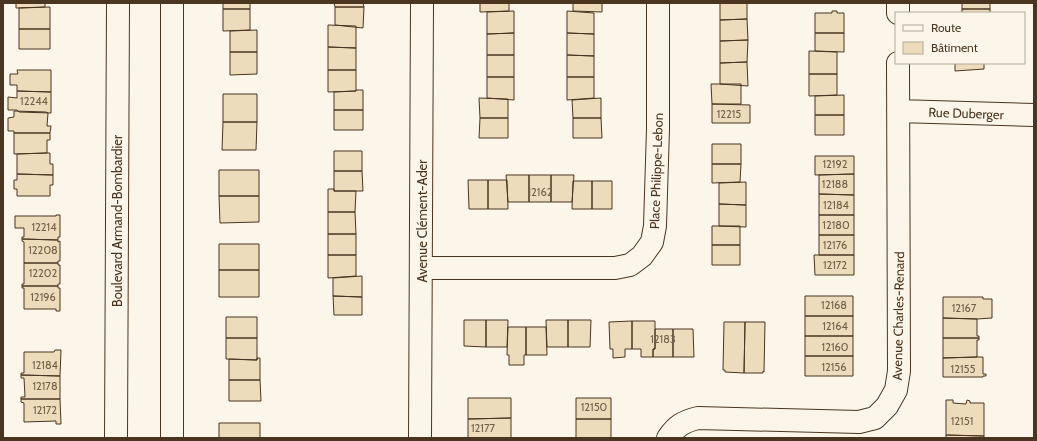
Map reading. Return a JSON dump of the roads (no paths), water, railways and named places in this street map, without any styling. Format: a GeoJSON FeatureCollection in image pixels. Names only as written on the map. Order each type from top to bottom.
{"type":"FeatureCollection","features":[{"type":"Feature","properties":{"kind":"street","name":"Boulevard Armand-Bombardier"},"geometry":{"type":"LineString","coordinates":[[116,438],[118,3]]}},
{"type":"Feature","properties":{"kind":"street"},"geometry":{"type":"LineString","coordinates":[[172,3],[172,438]]}},
{"type":"Feature","properties":{"kind":"street","name":"Avenue Clément-Ader"},"geometry":{"type":"LineString","coordinates":[[420,438],[422,268],[422,3]]}},
{"type":"Feature","properties":{"kind":"street","name":"Place Philippe-Lebon"},"geometry":{"type":"LineString","coordinates":[[422,268],[615,268],[630,265],[642,256],[652,242],[655,226],[658,129],[658,3]]}},
{"type":"Feature","properties":{"kind":"street","name":"Avenue Charles-Renard"},"geometry":{"type":"LineString","coordinates":[[668,438],[674,429],[684,422],[698,418],[859,422],[874,418],[887,406],[896,390],[899,372],[898,64]]}},
{"type":"Feature","properties":{"kind":"street","name":"Rue Duberger"},"geometry":{"type":"LineString","coordinates":[[898,111],[1034,115]]}}]}
